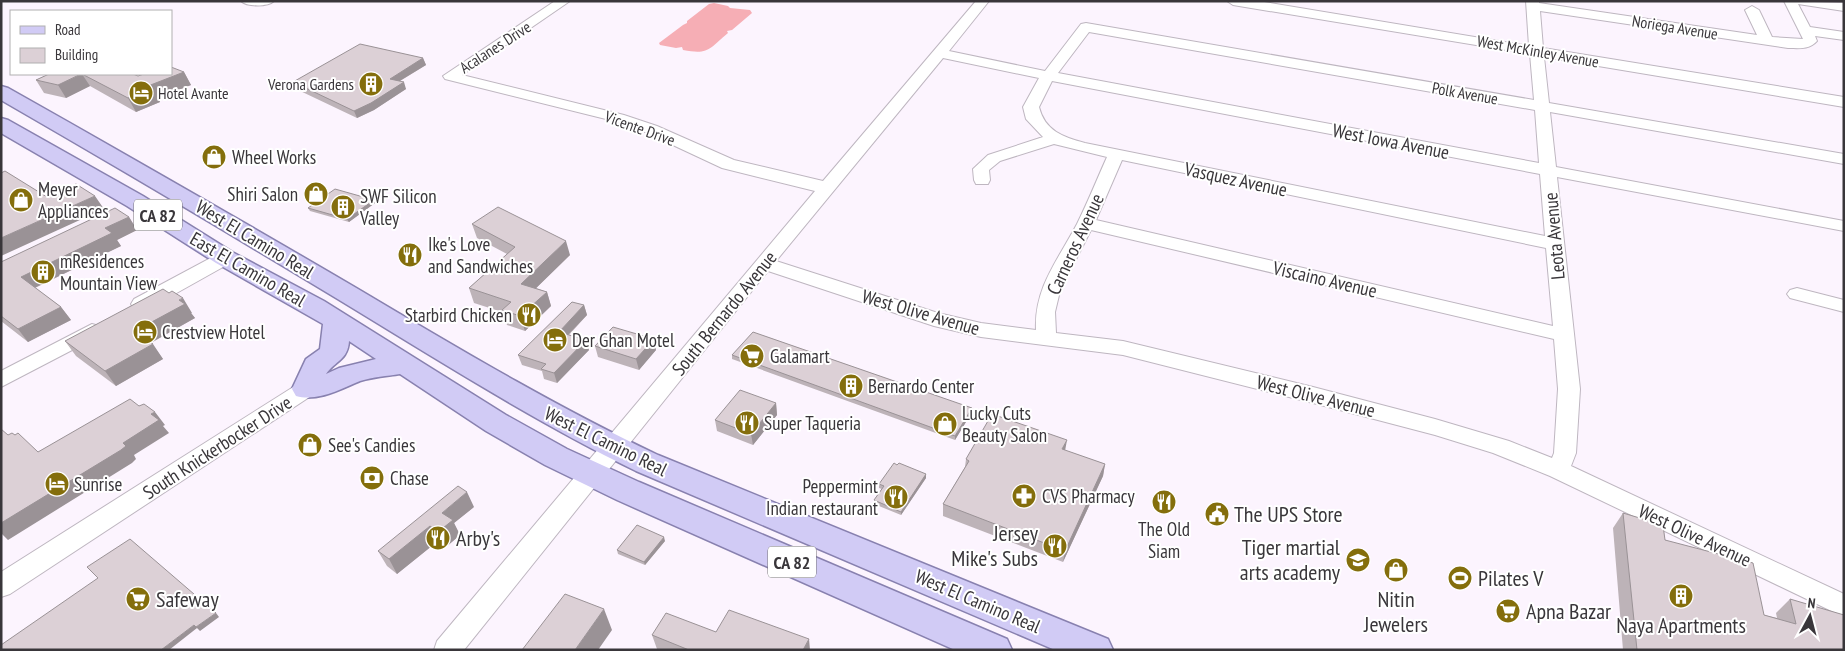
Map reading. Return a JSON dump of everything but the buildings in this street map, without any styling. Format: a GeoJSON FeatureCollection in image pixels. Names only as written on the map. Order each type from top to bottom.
{"type":"FeatureCollection","features":[{"type":"Feature","properties":{"kind":"main road","name":"CA 82"},"geometry":{"type":"LineString","coordinates":[[1,92],[87,140]]}},
{"type":"Feature","properties":{"kind":"main road"},"geometry":{"type":"LineString","coordinates":[[1,108],[55,135],[87,140]]}},
{"type":"Feature","properties":{"kind":"main road","name":"East El Camino Real"},"geometry":{"type":"LineString","coordinates":[[1,124],[135,201],[225,258],[325,313]]}},
{"type":"Feature","properties":{"kind":"main road","name":"West El Camino Real"},"geometry":{"type":"LineString","coordinates":[[87,140],[515,394],[613,447],[1095,650]]}},
{"type":"Feature","properties":{"kind":"main road"},"geometry":{"type":"LineString","coordinates":[[135,201],[156,199],[194,219],[218,217]]}},
{"type":"Feature","properties":{"kind":"main road"},"geometry":{"type":"LineString","coordinates":[[225,258],[257,257],[320,292],[364,304]]}},
{"type":"Feature","properties":{"kind":"main road"},"geometry":{"type":"LineString","coordinates":[[306,389],[316,366],[331,355],[335,346],[325,313]]}},
{"type":"Feature","properties":{"kind":"main road","name":"West El Camino Real"},"geometry":{"type":"LineString","coordinates":[[325,313],[496,423],[590,474],[994,650]]}},
{"type":"Feature","properties":{"kind":"main road"},"geometry":{"type":"LineString","coordinates":[[306,389],[338,381],[370,368],[406,364]]}},
{"type":"Feature","properties":{"kind":"street","name":"Acalanes Drive"},"geometry":{"type":"LineString","coordinates":[[450,76],[564,1]]}},
{"type":"Feature","properties":{"kind":"street","name":"South Bernardo Avenue"},"geometry":{"type":"LineString","coordinates":[[447,650],[764,263],[983,1]]}},
{"type":"Feature","properties":{"kind":"street","name":"West McKinley Avenue"},"geometry":{"type":"LineString","coordinates":[[1233,1],[1844,102]]}},
{"type":"Feature","properties":{"kind":"street"},"geometry":{"type":"LineString","coordinates":[[1790,1],[1807,31],[1844,36]]}},
{"type":"Feature","properties":{"kind":"street"},"geometry":{"type":"LineString","coordinates":[[1801,1],[1844,7]]}},
{"type":"Feature","properties":{"kind":"street","name":"Leota Avenue"},"geometry":{"type":"LineString","coordinates":[[1532,4],[1569,389],[1565,453],[1558,470]]}},
{"type":"Feature","properties":{"kind":"street","name":"Noriega Avenue"},"geometry":{"type":"LineString","coordinates":[[1532,4],[1788,44],[1805,44],[1810,41],[1807,31]]}},
{"type":"Feature","properties":{"kind":"street"},"geometry":{"type":"LineString","coordinates":[[1752,10],[1767,41]]}},
{"type":"Feature","properties":{"kind":"street","name":"Polk Avenue"},"geometry":{"type":"LineString","coordinates":[[1050,76],[1086,27],[1844,159]]}},
{"type":"Feature","properties":{"kind":"street","name":"West Iowa Avenue"},"geometry":{"type":"LineString","coordinates":[[939,53],[1050,76],[1844,226]]}},
{"type":"Feature","properties":{"kind":"street","name":"Vicente Drive"},"geometry":{"type":"LineString","coordinates":[[450,76],[619,118],[651,129],[728,164],[828,187]]}},
{"type":"Feature","properties":{"kind":"street"},"geometry":{"type":"LineString","coordinates":[[982,180],[980,169],[994,158],[1054,139],[1034,119],[1031,107],[1043,83],[1050,76]]}},
{"type":"Feature","properties":{"kind":"street","name":"Vasquez Avenue"},"geometry":{"type":"LineString","coordinates":[[1054,139],[1116,154],[1555,244]]}},
{"type":"Feature","properties":{"kind":"street","name":"Carneros Avenue"},"geometry":{"type":"LineString","coordinates":[[1046,337],[1045,312],[1050,291],[1086,223],[1116,154]]}},
{"type":"Feature","properties":{"kind":"street","name":"Viscaino Avenue"},"geometry":{"type":"LineString","coordinates":[[1086,223],[1564,335]]}},
{"type":"Feature","properties":{"kind":"street"},"geometry":{"type":"LineString","coordinates":[[1,380],[225,258]]}},
{"type":"Feature","properties":{"kind":"street","name":"West Olive Avenue"},"geometry":{"type":"LineString","coordinates":[[764,263],[934,320],[981,330],[1123,348],[1313,394],[1501,447],[1558,470],[1844,606]]}},
{"type":"Feature","properties":{"kind":"street"},"geometry":{"type":"LineString","coordinates":[[1796,294],[1844,306]]}},
{"type":"Feature","properties":{"kind":"street","name":"South Knickerbocker Drive"},"geometry":{"type":"LineString","coordinates":[[1,586],[306,389]]}},
{"type":"Feature","properties":{"kind":"shaded area"},"geometry":{"type":"Polygon","coordinates":[[[714,3],[730,8],[750,10],[752,13],[732,30],[727,31],[728,33],[712,47],[704,51],[683,50],[682,47],[676,48],[660,45],[659,43],[687,23],[687,21],[709,4],[714,3]]]}},
{"type":"Feature","properties":{"kind":"place","name":"Verona Gardens"},"geometry":{"type":"Point","coordinates":[371,84]}},
{"type":"Feature","properties":{"kind":"place","name":"Hotel Avante"},"geometry":{"type":"Point","coordinates":[141,93]}},
{"type":"Feature","properties":{"kind":"place","name":"Wheel Works"},"geometry":{"type":"Point","coordinates":[214,157]}},
{"type":"Feature","properties":{"kind":"place","name":"Shiri Salon"},"geometry":{"type":"Point","coordinates":[316,194]}},
{"type":"Feature","properties":{"kind":"place","name":"Meyer Appliances"},"geometry":{"type":"Point","coordinates":[21,200]}},
{"type":"Feature","properties":{"kind":"place","name":"SWF Silicon Valley"},"geometry":{"type":"Point","coordinates":[343,207]}},
{"type":"Feature","properties":{"kind":"place","name":"Ike's Love and Sandwiches"},"geometry":{"type":"Point","coordinates":[410,255]}},
{"type":"Feature","properties":{"kind":"place","name":"mResidences Mountain View"},"geometry":{"type":"Point","coordinates":[43,272]}},
{"type":"Feature","properties":{"kind":"place","name":"Starbird Chicken"},"geometry":{"type":"Point","coordinates":[529,315]}},
{"type":"Feature","properties":{"kind":"place","name":"Crestview Hotel"},"geometry":{"type":"Point","coordinates":[145,332]}},
{"type":"Feature","properties":{"kind":"place","name":"Der Ghan Motel"},"geometry":{"type":"Point","coordinates":[555,340]}},
{"type":"Feature","properties":{"kind":"place","name":"Galamart"},"geometry":{"type":"Point","coordinates":[752,356]}},
{"type":"Feature","properties":{"kind":"place","name":"Bernardo Center"},"geometry":{"type":"Point","coordinates":[851,386]}},
{"type":"Feature","properties":{"kind":"place","name":"Super Taqueria"},"geometry":{"type":"Point","coordinates":[747,423]}},
{"type":"Feature","properties":{"kind":"place","name":"Lucky Cuts Beauty Salon"},"geometry":{"type":"Point","coordinates":[945,424]}},
{"type":"Feature","properties":{"kind":"place","name":"See's Candies"},"geometry":{"type":"Point","coordinates":[310,445]}},
{"type":"Feature","properties":{"kind":"place","name":"Chase"},"geometry":{"type":"Point","coordinates":[372,478]}},
{"type":"Feature","properties":{"kind":"place","name":"Sunrise"},"geometry":{"type":"Point","coordinates":[57,484]}},
{"type":"Feature","properties":{"kind":"place","name":"CVS Pharmacy"},"geometry":{"type":"Point","coordinates":[1024,496]}},
{"type":"Feature","properties":{"kind":"place","name":"Peppermint Indian restaurant"},"geometry":{"type":"Point","coordinates":[896,497]}},
{"type":"Feature","properties":{"kind":"place","name":"The Old Siam"},"geometry":{"type":"Point","coordinates":[1164,502]}},
{"type":"Feature","properties":{"kind":"place","name":"The UPS Store"},"geometry":{"type":"Point","coordinates":[1217,514]}},
{"type":"Feature","properties":{"kind":"place","name":"Arby's"},"geometry":{"type":"Point","coordinates":[438,538]}},
{"type":"Feature","properties":{"kind":"place","name":"Jersey Mike's Subs"},"geometry":{"type":"Point","coordinates":[1055,546]}},
{"type":"Feature","properties":{"kind":"place","name":"Tiger martial arts academy"},"geometry":{"type":"Point","coordinates":[1358,560]}},
{"type":"Feature","properties":{"kind":"place","name":"Nitin Jewelers"},"geometry":{"type":"Point","coordinates":[1396,570]}},
{"type":"Feature","properties":{"kind":"place","name":"Pilates V"},"geometry":{"type":"Point","coordinates":[1460,578]}},
{"type":"Feature","properties":{"kind":"place","name":"Naya Apartments"},"geometry":{"type":"Point","coordinates":[1681,596]}},
{"type":"Feature","properties":{"kind":"place","name":"Safeway"},"geometry":{"type":"Point","coordinates":[138,599]}},
{"type":"Feature","properties":{"kind":"place","name":"Apna Bazar"},"geometry":{"type":"Point","coordinates":[1508,611]}}]}
